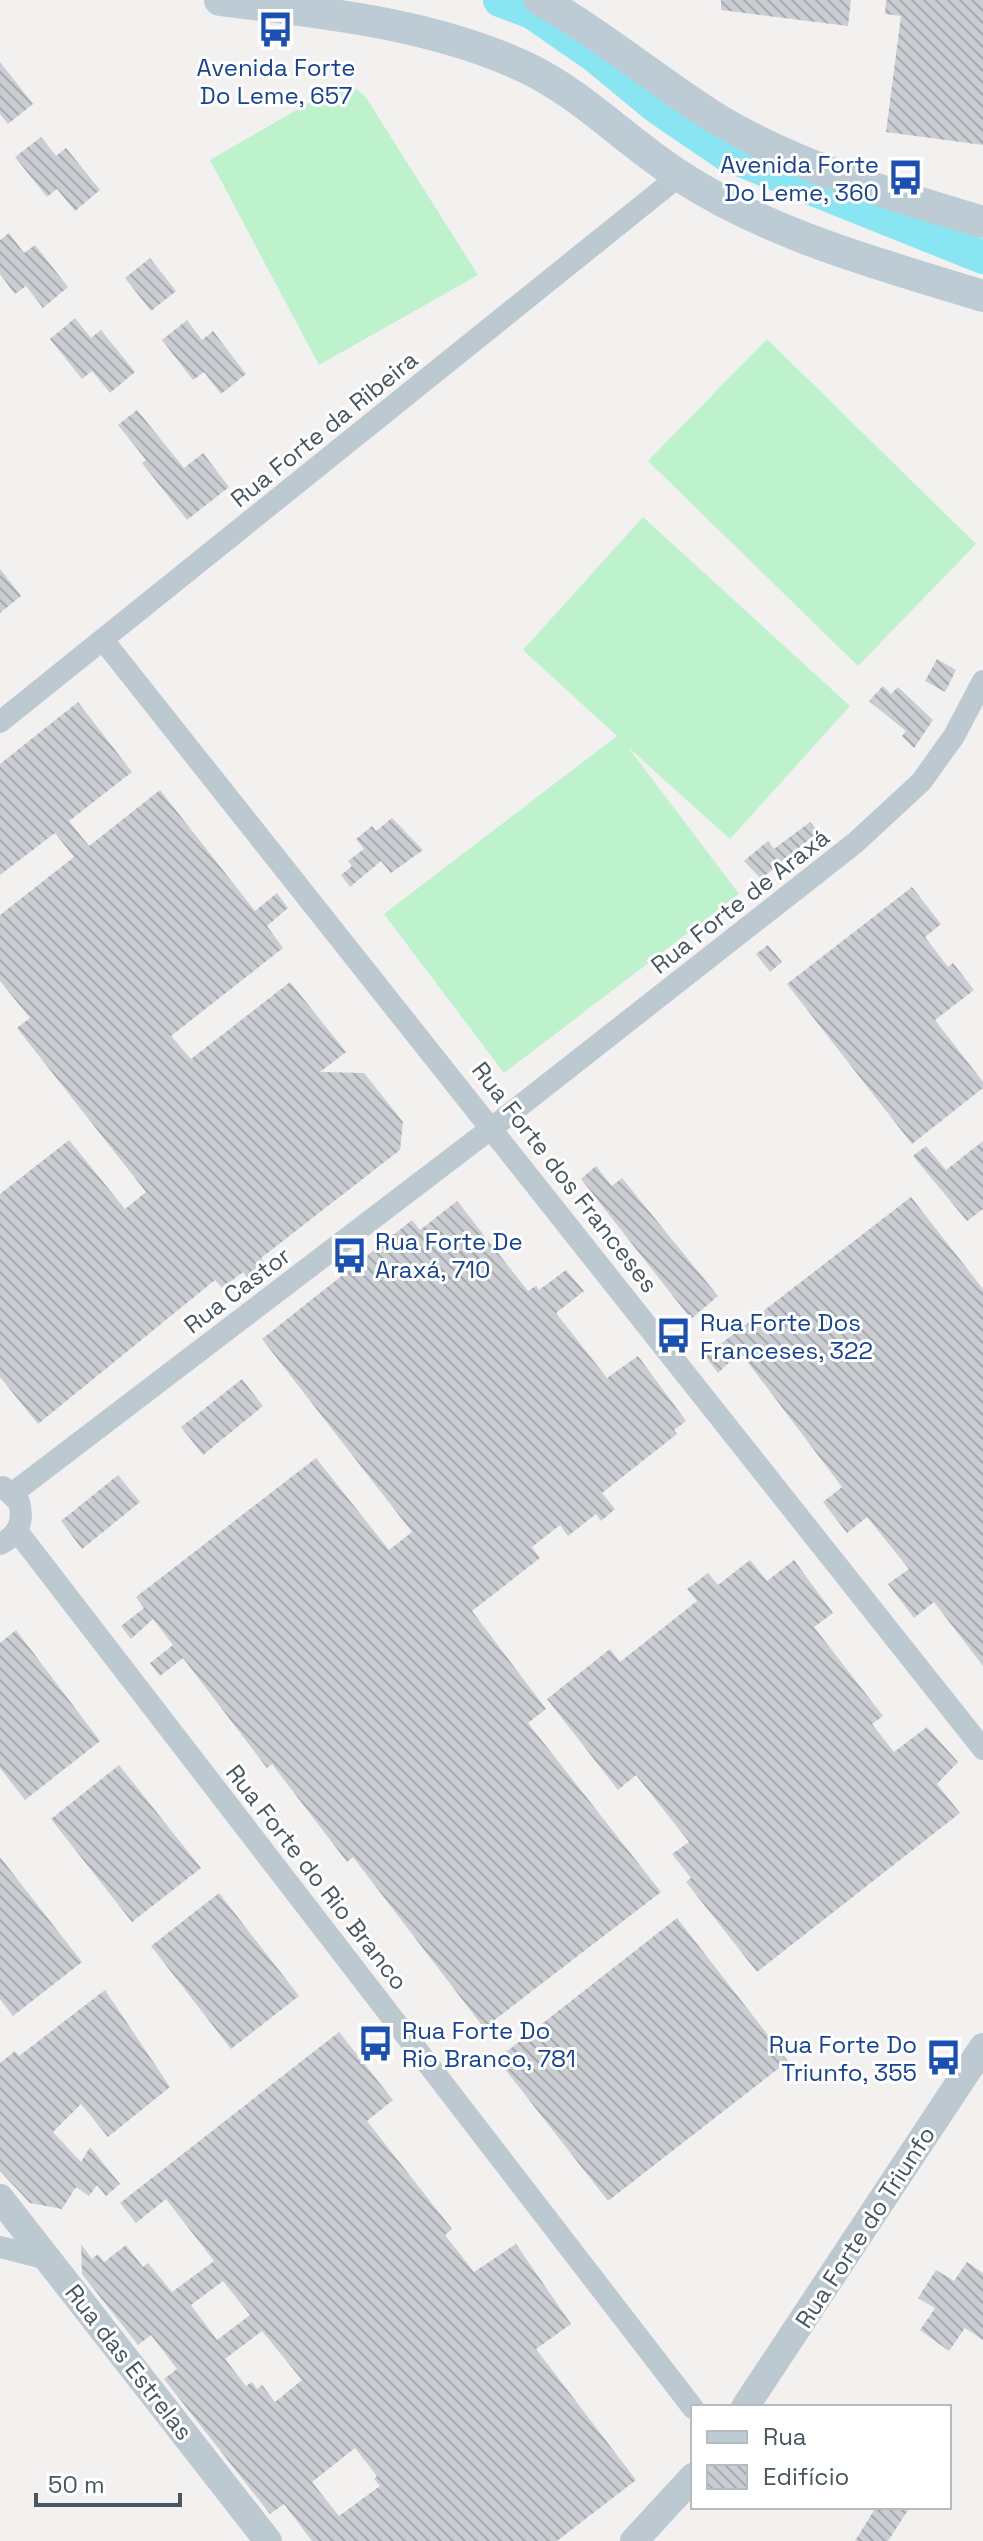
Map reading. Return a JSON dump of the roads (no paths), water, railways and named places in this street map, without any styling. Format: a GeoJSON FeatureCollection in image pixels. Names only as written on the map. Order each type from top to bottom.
{"type":"FeatureCollection","features":[{"type":"Feature","properties":{"kind":"main road"},"geometry":{"type":"LineString","coordinates":[[220,0],[334,7],[445,38],[527,69],[604,118],[679,176],[764,224],[983,296]]}},
{"type":"Feature","properties":{"kind":"main road"},"geometry":{"type":"LineString","coordinates":[[540,0],[584,24],[717,119],[870,189],[983,222]]}},
{"type":"Feature","properties":{"kind":"street","name":"Rua Forte da Ribeira"},"geometry":{"type":"LineString","coordinates":[[0,722],[679,176]]}},
{"type":"Feature","properties":{"kind":"street","name":"Rua Forte dos Franceses"},"geometry":{"type":"LineString","coordinates":[[103,640],[493,1127],[983,1749]]}},
{"type":"Feature","properties":{"kind":"street","name":"Rua Forte de Araxá"},"geometry":{"type":"LineString","coordinates":[[493,1127],[855,843],[921,782],[954,736],[983,681]]}},
{"type":"Feature","properties":{"kind":"street","name":"Rua Castor"},"geometry":{"type":"LineString","coordinates":[[7,1490],[493,1127]]}},
{"type":"Feature","properties":{"kind":"street"},"geometry":{"type":"LineString","coordinates":[[7,1490],[22,1511],[9,1537]]}},
{"type":"Feature","properties":{"kind":"street","name":"Rua Forte do Rio Branco"},"geometry":{"type":"LineString","coordinates":[[9,1537],[691,2405]]}},
{"type":"Feature","properties":{"kind":"street","name":"Rua Forte do Triunfo"},"geometry":{"type":"LineString","coordinates":[[746,2405],[983,2047]]}},
{"type":"Feature","properties":{"kind":"street","name":"Rua das Estrelas"},"geometry":{"type":"LineString","coordinates":[[0,2198],[268,2541]]}},
{"type":"Feature","properties":{"kind":"street"},"geometry":{"type":"LineString","coordinates":[[0,2247],[48,2259]]}},
{"type":"Feature","properties":{"kind":"street"},"geometry":{"type":"LineString","coordinates":[[634,2541],[691,2479]]}},
{"type":"Feature","properties":{"kind":"waterway"},"geometry":{"type":"LineString","coordinates":[[500,0],[532,12],[594,55],[657,107],[726,154],[983,257]]}},
{"type":"Feature","properties":{"kind":"place","name":"Avenida Forte Do Leme, 657"},"geometry":{"type":"Point","coordinates":[276,30]}},
{"type":"Feature","properties":{"kind":"place","name":"Avenida Forte Do Leme, 360"},"geometry":{"type":"Point","coordinates":[905,178]}},
{"type":"Feature","properties":{"kind":"place","name":"Rua Forte De Araxá, 710"},"geometry":{"type":"Point","coordinates":[349,1255]}},
{"type":"Feature","properties":{"kind":"place","name":"Rua Forte Dos Franceses, 322"},"geometry":{"type":"Point","coordinates":[674,1336]}},
{"type":"Feature","properties":{"kind":"place","name":"Rua Forte Do Rio Branco, 781"},"geometry":{"type":"Point","coordinates":[376,2044]}},
{"type":"Feature","properties":{"kind":"place","name":"Rua Forte Do Triunfo, 355"},"geometry":{"type":"Point","coordinates":[943,2058]}}]}
